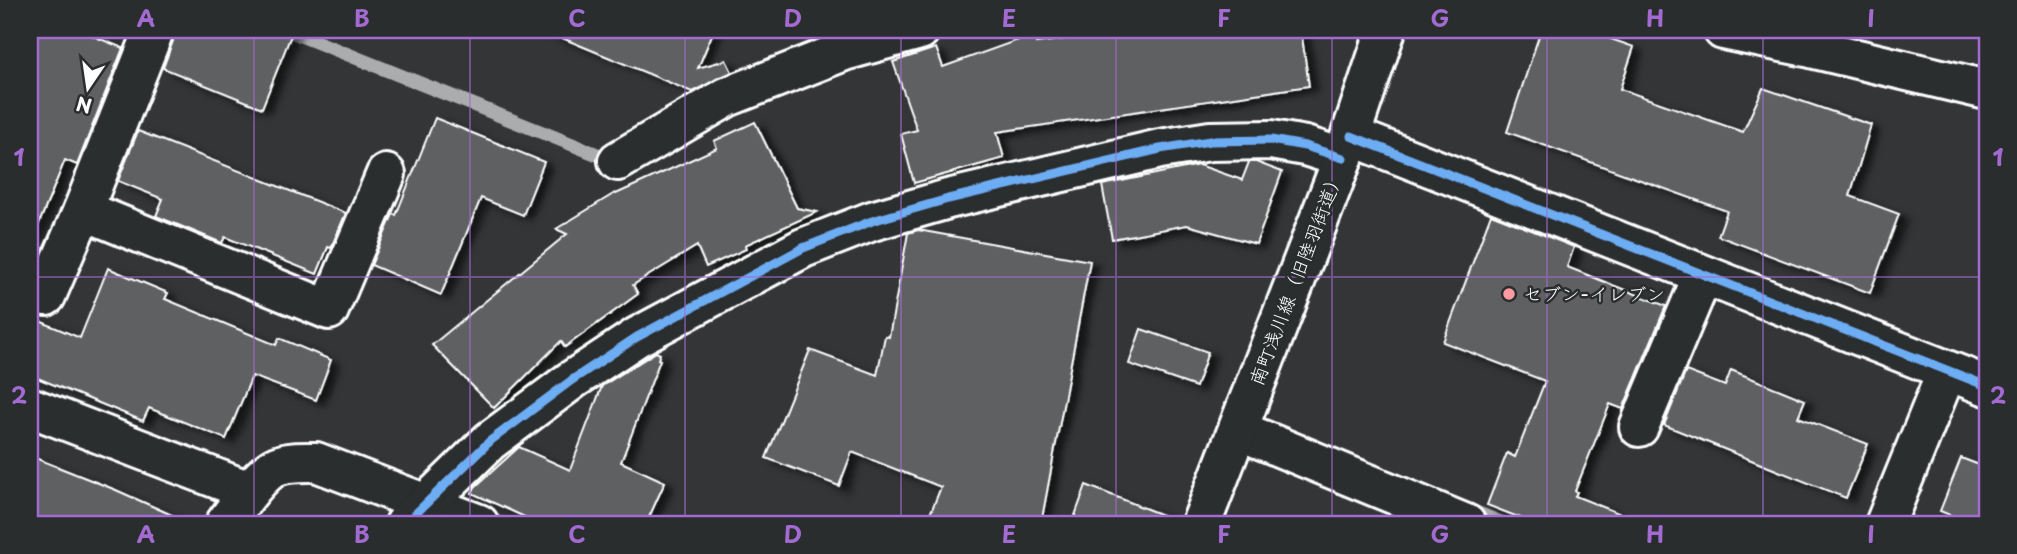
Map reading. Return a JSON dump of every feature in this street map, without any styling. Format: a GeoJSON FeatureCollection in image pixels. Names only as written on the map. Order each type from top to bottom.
{"type":"FeatureCollection","features":[{"type":"Feature","properties":{"kind":"street"},"geometry":{"type":"LineString","coordinates":[[46,296],[83,210],[152,30]]}},
{"type":"Feature","properties":{"kind":"street"},"geometry":{"type":"LineString","coordinates":[[618,162],[727,97],[844,51],[920,30]]}},
{"type":"Feature","properties":{"kind":"street","name":"南町浅川線（旧陸羽街道）"},"geometry":{"type":"LineString","coordinates":[[1201,524],[1347,147],[1386,30]]}},
{"type":"Feature","properties":{"kind":"street"},"geometry":{"type":"LineString","coordinates":[[1723,30],[1815,39],[1987,90]]}},
{"type":"Feature","properties":{"kind":"street"},"geometry":{"type":"LineString","coordinates":[[415,514],[490,441],[572,380],[637,337],[803,248],[872,221],[948,199],[1160,149],[1210,141],[1271,140],[1347,147],[1703,275],[1987,386]]}},
{"type":"Feature","properties":{"kind":"street"},"geometry":{"type":"LineString","coordinates":[[83,210],[329,310],[386,174]]}},
{"type":"Feature","properties":{"kind":"street"},"geometry":{"type":"LineString","coordinates":[[1639,427],[1703,275]]}},
{"type":"Feature","properties":{"kind":"street"},"geometry":{"type":"LineString","coordinates":[[1885,524],[1947,370]]}},
{"type":"Feature","properties":{"kind":"street"},"geometry":{"type":"LineString","coordinates":[[30,407],[249,491]]}},
{"type":"Feature","properties":{"kind":"street"},"geometry":{"type":"LineString","coordinates":[[1238,430],[1466,524]]}},
{"type":"Feature","properties":{"kind":"street"},"geometry":{"type":"LineString","coordinates":[[225,524],[249,491],[276,466],[316,462],[415,514],[479,524]]}},
{"type":"Feature","properties":{"kind":"building"},"geometry":{"type":"Polygon","coordinates":[[[30,30],[78,30],[123,48],[77,165],[65,160],[31,243],[30,30]]]}},
{"type":"Feature","properties":{"kind":"building"},"geometry":{"type":"Polygon","coordinates":[[[174,30],[293,30],[262,108],[163,68],[174,30]]]}},
{"type":"Feature","properties":{"kind":"building"},"geometry":{"type":"Polygon","coordinates":[[[543,30],[714,30],[698,68],[726,60],[732,72],[692,92],[543,30]]]}},
{"type":"Feature","properties":{"kind":"building"},"geometry":{"type":"Polygon","coordinates":[[[1132,30],[1301,30],[1309,86],[997,132],[1004,158],[914,183],[901,134],[917,130],[893,62],[936,48],[943,67],[1035,34],[1036,43],[1132,30]]]}},
{"type":"Feature","properties":{"kind":"building"},"geometry":{"type":"Polygon","coordinates":[[[1541,30],[1585,30],[1634,47],[1620,89],[1743,132],[1763,88],[1871,125],[1850,196],[1899,214],[1870,293],[1718,236],[1727,211],[1507,132],[1541,30]]]}},
{"type":"Feature","properties":{"kind":"building"},"geometry":{"type":"Polygon","coordinates":[[[435,118],[544,162],[523,215],[481,198],[441,295],[371,265],[393,214],[396,215],[435,118]]]}},
{"type":"Feature","properties":{"kind":"building"},"geometry":{"type":"Polygon","coordinates":[[[755,122],[797,208],[817,212],[745,245],[746,249],[706,267],[697,246],[633,285],[638,294],[565,347],[561,341],[494,408],[432,345],[567,234],[556,229],[615,193],[717,148],[714,141],[755,122]]]}},
{"type":"Feature","properties":{"kind":"building"},"geometry":{"type":"Polygon","coordinates":[[[138,131],[346,213],[317,274],[225,237],[222,243],[156,216],[163,199],[118,181],[138,131]]]}},
{"type":"Feature","properties":{"kind":"building"},"geometry":{"type":"Polygon","coordinates":[[[1249,162],[1282,172],[1256,244],[1187,225],[1112,239],[1102,185],[1199,165],[1242,180],[1249,162]]]}},
{"type":"Feature","properties":{"kind":"building"},"geometry":{"type":"Polygon","coordinates":[[[1491,214],[1574,247],[1567,267],[1666,306],[1623,409],[1610,404],[1575,491],[1575,496],[1641,522],[1640,524],[1536,524],[1487,505],[1507,453],[1515,457],[1545,381],[1443,342],[1491,214]]]}},
{"type":"Feature","properties":{"kind":"building"},"geometry":{"type":"Polygon","coordinates":[[[918,230],[1090,261],[1041,524],[926,524],[941,487],[852,452],[839,486],[766,458],[810,350],[877,375],[885,336],[889,337],[908,233],[918,230]]]}},
{"type":"Feature","properties":{"kind":"building"},"geometry":{"type":"Polygon","coordinates":[[[108,268],[168,293],[165,299],[276,345],[279,338],[331,360],[316,400],[252,376],[226,439],[149,408],[143,421],[30,375],[30,317],[80,338],[108,268]]]}},
{"type":"Feature","properties":{"kind":"building"},"geometry":{"type":"Polygon","coordinates":[[[1141,329],[1208,352],[1196,387],[1129,364],[1141,329]]]}},
{"type":"Feature","properties":{"kind":"building"},"geometry":{"type":"Polygon","coordinates":[[[656,352],[660,354],[660,360],[621,462],[665,482],[646,524],[540,524],[472,493],[475,487],[519,447],[570,470],[602,386],[656,352]]]}},
{"type":"Feature","properties":{"kind":"building"},"geometry":{"type":"Polygon","coordinates":[[[1731,370],[1805,400],[1798,417],[1868,444],[1846,498],[1664,425],[1686,371],[1725,386],[1731,370]]]}},
{"type":"Feature","properties":{"kind":"building"},"geometry":{"type":"Polygon","coordinates":[[[30,456],[116,490],[192,524],[30,524],[30,456]]]}},
{"type":"Feature","properties":{"kind":"building"},"geometry":{"type":"Polygon","coordinates":[[[1961,458],[1987,468],[1987,524],[1972,524],[1940,511],[1961,458]]]}},
{"type":"Feature","properties":{"kind":"building"},"geometry":{"type":"Polygon","coordinates":[[[1086,485],[1180,522],[1180,524],[1072,524],[1086,485]]]}},
{"type":"Feature","properties":{"kind":"waterway"},"geometry":{"type":"LineString","coordinates":[[287,30],[606,158]]}},
{"type":"Feature","properties":{"kind":"waterway"},"geometry":{"type":"LineString","coordinates":[[1467,509],[1505,524]]}},
{"type":"Feature","properties":{"kind":"cycle path"},"geometry":{"type":"LineString","coordinates":[[1351,136],[1987,386]]}},
{"type":"Feature","properties":{"kind":"cycle path"},"geometry":{"type":"LineString","coordinates":[[405,524],[490,441],[572,380],[637,337],[803,248],[872,221],[948,199],[1160,149],[1210,141],[1271,140],[1305,146],[1343,158]]}},
{"type":"Feature","properties":{"kind":"place","name":"セブン-イレブン"},"geometry":{"type":"Point","coordinates":[1509,294]}}]}
